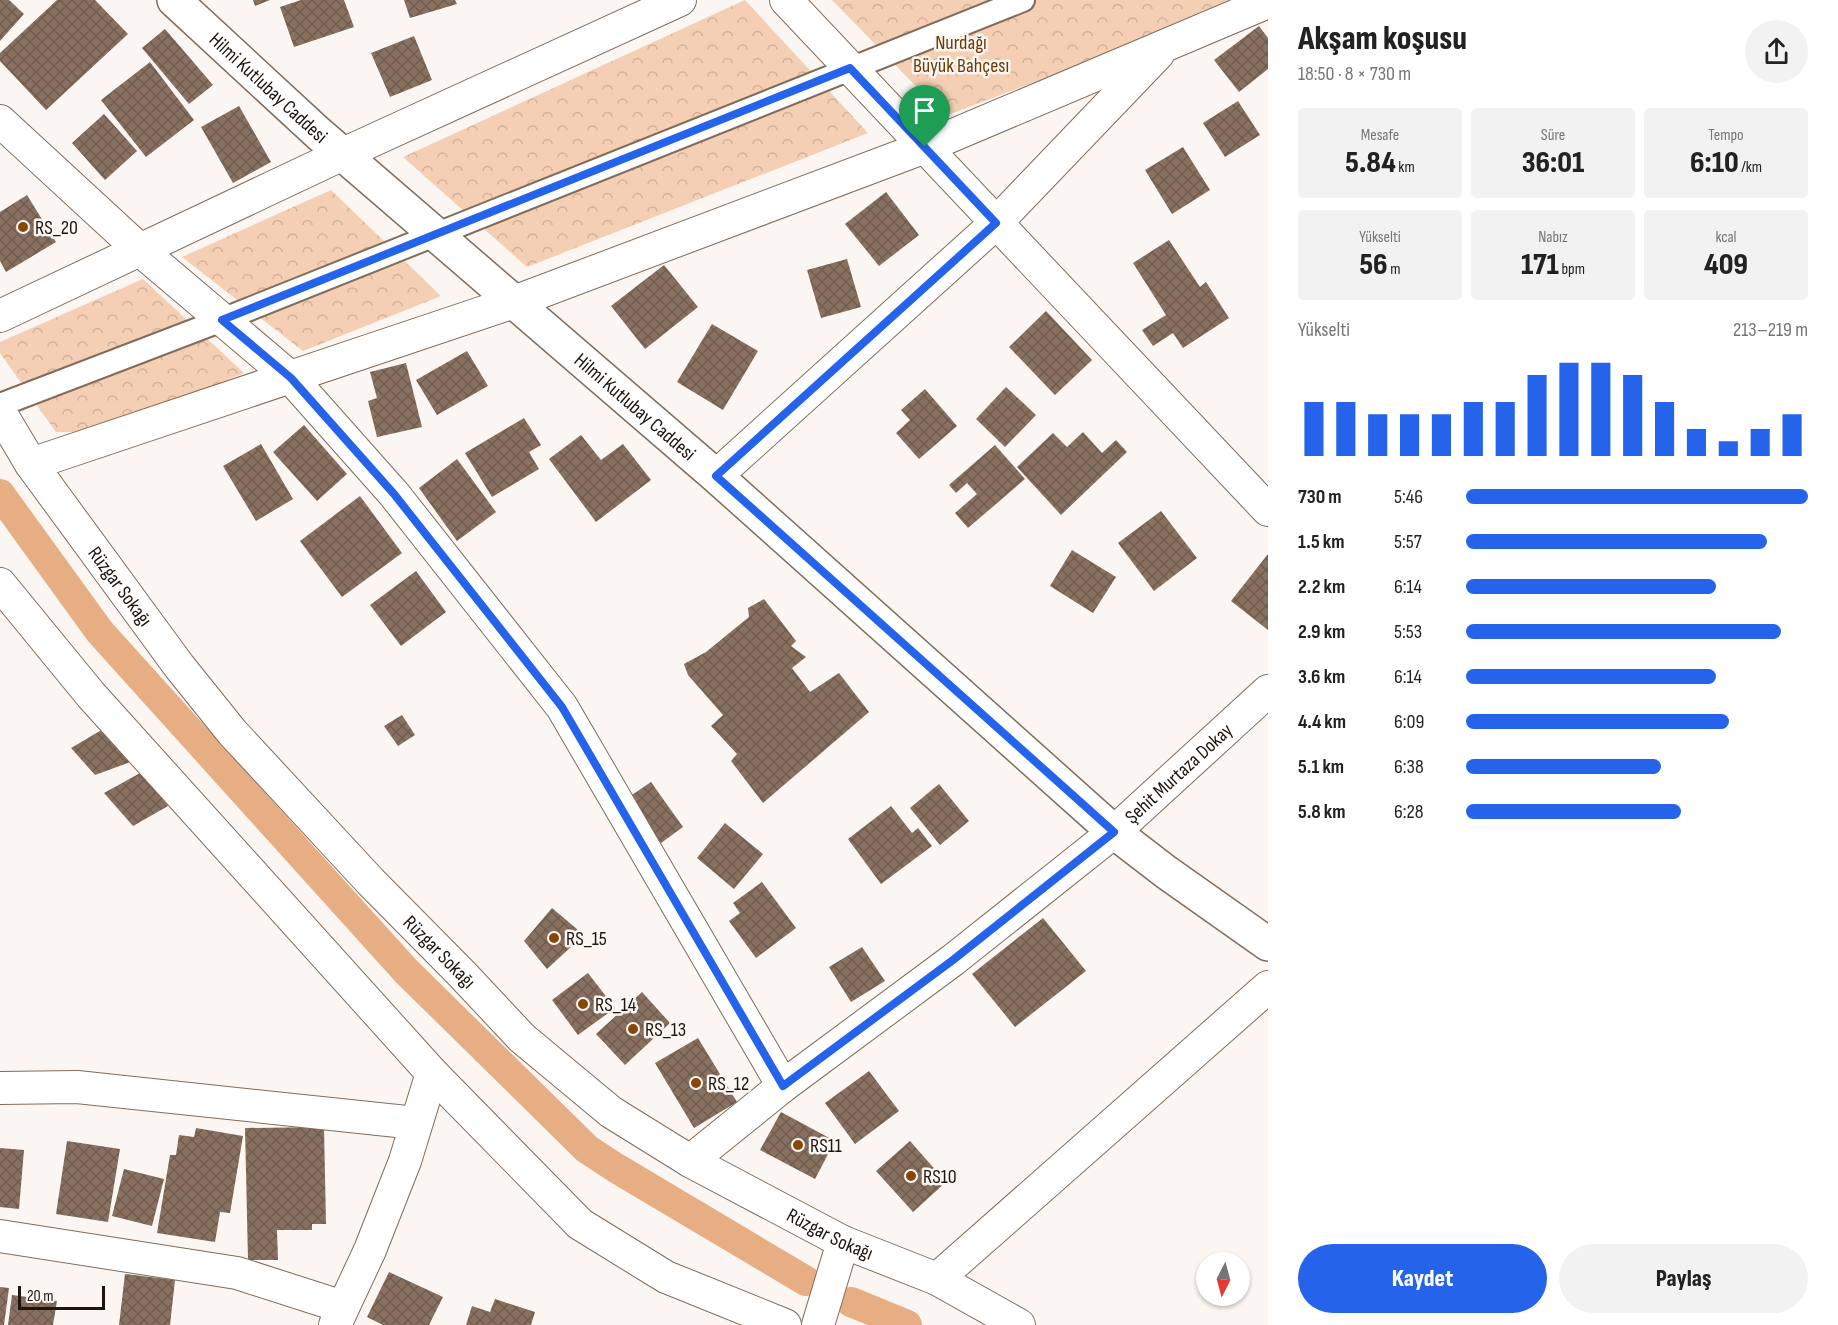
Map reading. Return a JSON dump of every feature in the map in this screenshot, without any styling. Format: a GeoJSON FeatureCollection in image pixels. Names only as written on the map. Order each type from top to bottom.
{"type":"FeatureCollection","features":[{"type":"Feature","properties":{"kind":"street","name":"Hilmi Kutlubay Caddesi"},"geometry":{"type":"LineString","coordinates":[[174,0],[343,154],[716,476],[1114,832],[1268,944]]}},
{"type":"Feature","properties":{"kind":"street"},"geometry":{"type":"LineString","coordinates":[[0,316],[343,154],[680,0]]}},
{"type":"Feature","properties":{"kind":"street"},"geometry":{"type":"LineString","coordinates":[[786,0],[1268,510]]}},
{"type":"Feature","properties":{"kind":"street"},"geometry":{"type":"LineString","coordinates":[[0,405],[222,320],[1023,0]]}},
{"type":"Feature","properties":{"kind":"street"},"geometry":{"type":"LineString","coordinates":[[30,464],[514,302],[925,147],[1268,2]]}},
{"type":"Feature","properties":{"kind":"street"},"geometry":{"type":"LineString","coordinates":[[716,476],[996,223],[1168,44]]}},
{"type":"Feature","properties":{"kind":"street"},"geometry":{"type":"LineString","coordinates":[[0,121],[140,250],[291,378],[394,494],[562,707],[783,1086]]}},
{"type":"Feature","properties":{"kind":"street","name":"Rüzgar Sokağı"},"geometry":{"type":"LineString","coordinates":[[0,412],[30,464],[179,666],[232,732],[371,882],[522,1038],[611,1112],[690,1161],[843,1242],[937,1279],[1019,1325]]}},
{"type":"Feature","properties":{"kind":"street"},"geometry":{"type":"LineString","coordinates":[[0,584],[91,695],[432,1074],[580,1224],[666,1276],[785,1325]]}},
{"type":"Feature","properties":{"kind":"street","name":"Şehit Murtaza Dokay"},"geometry":{"type":"LineString","coordinates":[[690,1161],[783,1086],[953,960],[1114,832],[1268,691]]}},
{"type":"Feature","properties":{"kind":"street"},"geometry":{"type":"LineString","coordinates":[[937,1279],[1268,987]]}},
{"type":"Feature","properties":{"kind":"street"},"geometry":{"type":"LineString","coordinates":[[0,1236],[237,1273],[339,1316],[370,1250],[405,1161],[432,1074]]}},
{"type":"Feature","properties":{"kind":"street"},"geometry":{"type":"LineString","coordinates":[[0,1088],[77,1087],[416,1123]]}},
{"type":"Feature","properties":{"kind":"street"},"geometry":{"type":"LineString","coordinates":[[818,1325],[843,1242]]}},
{"type":"Feature","properties":{"kind":"green space"},"geometry":{"type":"Polygon","coordinates":[[[745,0],[868,133],[527,267],[403,157],[745,0]]]}},
{"type":"Feature","properties":{"kind":"green space","name":"Nurdağı Büyük Bahçesı"},"geometry":{"type":"Polygon","coordinates":[[[832,0],[1249,0],[945,116],[832,0]]]}},
{"type":"Feature","properties":{"kind":"green space"},"geometry":{"type":"Polygon","coordinates":[[[331,190],[441,296],[303,351],[182,257],[331,190]]]}},
{"type":"Feature","properties":{"kind":"green space"},"geometry":{"type":"Polygon","coordinates":[[[143,279],[244,373],[100,432],[56,432],[0,353],[0,342],[143,279]]]}},
{"type":"Feature","properties":{"kind":"building"},"geometry":{"type":"Polygon","coordinates":[[[0,0],[9,0],[24,14],[0,41],[0,0]]]}},
{"type":"Feature","properties":{"kind":"building"},"geometry":{"type":"Polygon","coordinates":[[[57,0],[95,0],[128,34],[46,110],[0,61],[0,53],[57,0]]]}},
{"type":"Feature","properties":{"kind":"building"},"geometry":{"type":"Polygon","coordinates":[[[253,0],[270,0],[255,6],[253,0]]]}},
{"type":"Feature","properties":{"kind":"building"},"geometry":{"type":"Polygon","coordinates":[[[301,0],[344,0],[354,27],[294,47],[280,7],[301,0]]]}},
{"type":"Feature","properties":{"kind":"building"},"geometry":{"type":"Polygon","coordinates":[[[404,0],[455,0],[457,4],[410,18],[404,0]]]}},
{"type":"Feature","properties":{"kind":"building"},"geometry":{"type":"Polygon","coordinates":[[[1259,26],[1268,38],[1268,69],[1239,92],[1214,60],[1259,26]]]}},
{"type":"Feature","properties":{"kind":"building"},"geometry":{"type":"Polygon","coordinates":[[[165,29],[213,85],[189,104],[142,48],[165,29]]]}},
{"type":"Feature","properties":{"kind":"building"},"geometry":{"type":"Polygon","coordinates":[[[414,36],[432,80],[390,97],[371,53],[414,36]]]}},
{"type":"Feature","properties":{"kind":"building"},"geometry":{"type":"Polygon","coordinates":[[[150,62],[194,120],[146,157],[101,100],[150,62]]]}},
{"type":"Feature","properties":{"kind":"building"},"geometry":{"type":"Polygon","coordinates":[[[1238,101],[1260,135],[1225,157],[1203,123],[1238,101]]]}},
{"type":"Feature","properties":{"kind":"building"},"geometry":{"type":"Polygon","coordinates":[[[239,106],[271,162],[233,183],[201,127],[239,106]]]}},
{"type":"Feature","properties":{"kind":"building"},"geometry":{"type":"Polygon","coordinates":[[[104,114],[137,151],[105,180],[72,143],[104,114]]]}},
{"type":"Feature","properties":{"kind":"building"},"geometry":{"type":"Polygon","coordinates":[[[1183,147],[1210,190],[1172,214],[1145,170],[1183,147]]]}},
{"type":"Feature","properties":{"kind":"building"},"geometry":{"type":"Polygon","coordinates":[[[886,192],[919,235],[879,266],[845,224],[886,192]]]}},
{"type":"Feature","properties":{"kind":"building","name":"RS_20"},"geometry":{"type":"Polygon","coordinates":[[[27,195],[56,242],[6,272],[0,261],[0,212],[27,195]]]}},
{"type":"Feature","properties":{"kind":"building"},"geometry":{"type":"Polygon","coordinates":[[[1169,240],[1200,287],[1206,282],[1229,318],[1183,348],[1173,333],[1153,346],[1142,330],[1166,315],[1133,263],[1169,240]]]}},
{"type":"Feature","properties":{"kind":"building"},"geometry":{"type":"Polygon","coordinates":[[[847,259],[861,307],[821,318],[807,270],[847,259]]]}},
{"type":"Feature","properties":{"kind":"building"},"geometry":{"type":"Polygon","coordinates":[[[664,265],[698,307],[645,349],[611,306],[664,265]]]}},
{"type":"Feature","properties":{"kind":"building"},"geometry":{"type":"Polygon","coordinates":[[[1046,311],[1092,360],[1055,395],[1009,347],[1046,311]]]}},
{"type":"Feature","properties":{"kind":"building"},"geometry":{"type":"Polygon","coordinates":[[[712,324],[758,351],[723,410],[677,382],[712,324]]]}},
{"type":"Feature","properties":{"kind":"building"},"geometry":{"type":"Polygon","coordinates":[[[467,351],[488,386],[437,415],[416,380],[467,351]]]}},
{"type":"Feature","properties":{"kind":"building"},"geometry":{"type":"Polygon","coordinates":[[[406,363],[422,427],[377,437],[368,401],[377,398],[370,372],[406,363]]]}},
{"type":"Feature","properties":{"kind":"building"},"geometry":{"type":"Polygon","coordinates":[[[1006,387],[1036,415],[1005,447],[976,419],[1006,387]]]}},
{"type":"Feature","properties":{"kind":"building"},"geometry":{"type":"Polygon","coordinates":[[[925,389],[957,426],[919,459],[896,433],[910,420],[901,410],[925,389]]]}},
{"type":"Feature","properties":{"kind":"building"},"geometry":{"type":"Polygon","coordinates":[[[524,418],[541,445],[529,452],[539,469],[492,497],[465,453],[524,418]]]}},
{"type":"Feature","properties":{"kind":"building"},"geometry":{"type":"Polygon","coordinates":[[[304,425],[347,474],[317,501],[273,452],[304,425]]]}},
{"type":"Feature","properties":{"kind":"building"},"geometry":{"type":"Polygon","coordinates":[[[1083,432],[1102,453],[1116,440],[1127,452],[1061,515],[1017,467],[1053,433],[1067,447],[1083,432]]]}},
{"type":"Feature","properties":{"kind":"building"},"geometry":{"type":"Polygon","coordinates":[[[581,435],[601,460],[623,444],[651,480],[596,522],[549,459],[581,435]]]}},
{"type":"Feature","properties":{"kind":"building"},"geometry":{"type":"Polygon","coordinates":[[[261,444],[293,499],[256,521],[223,466],[261,444]]]}},
{"type":"Feature","properties":{"kind":"building"},"geometry":{"type":"Polygon","coordinates":[[[995,445],[1025,479],[968,528],[955,513],[977,494],[967,483],[956,493],[949,485],[995,445]]]}},
{"type":"Feature","properties":{"kind":"building"},"geometry":{"type":"Polygon","coordinates":[[[457,459],[496,512],[457,541],[419,488],[457,459]]]}},
{"type":"Feature","properties":{"kind":"building"},"geometry":{"type":"Polygon","coordinates":[[[360,496],[402,553],[342,597],[300,541],[360,496]]]}},
{"type":"Feature","properties":{"kind":"building"},"geometry":{"type":"Polygon","coordinates":[[[1161,511],[1197,558],[1154,591],[1118,543],[1161,511]]]}},
{"type":"Feature","properties":{"kind":"building"},"geometry":{"type":"Polygon","coordinates":[[[1072,550],[1116,577],[1093,613],[1050,586],[1072,550]]]}},
{"type":"Feature","properties":{"kind":"building"},"geometry":{"type":"Polygon","coordinates":[[[1268,554],[1268,630],[1231,601],[1268,554]]]}},
{"type":"Feature","properties":{"kind":"building"},"geometry":{"type":"Polygon","coordinates":[[[416,571],[446,612],[401,646],[370,605],[416,571]]]}},
{"type":"Feature","properties":{"kind":"building"},"geometry":{"type":"Polygon","coordinates":[[[764,599],[796,641],[791,646],[806,657],[792,668],[810,692],[839,673],[869,712],[763,803],[731,761],[737,754],[711,726],[723,715],[688,675],[684,664],[706,652],[749,617],[748,608],[764,599]]]}},
{"type":"Feature","properties":{"kind":"building"},"geometry":{"type":"Polygon","coordinates":[[[402,715],[415,735],[398,746],[384,726],[402,715]]]}},
{"type":"Feature","properties":{"kind":"building"},"geometry":{"type":"Polygon","coordinates":[[[105,728],[136,760],[95,775],[71,748],[105,728]]]}},
{"type":"Feature","properties":{"kind":"building"},"geometry":{"type":"Polygon","coordinates":[[[142,772],[168,806],[133,826],[104,793],[142,772]]]}},
{"type":"Feature","properties":{"kind":"building"},"geometry":{"type":"Polygon","coordinates":[[[651,782],[683,827],[661,843],[629,797],[651,782]]]}},
{"type":"Feature","properties":{"kind":"building"},"geometry":{"type":"Polygon","coordinates":[[[939,784],[969,821],[940,845],[910,808],[939,784]]]}},
{"type":"Feature","properties":{"kind":"building"},"geometry":{"type":"Polygon","coordinates":[[[891,806],[912,833],[918,828],[932,846],[881,884],[848,839],[891,806]]]}},
{"type":"Feature","properties":{"kind":"building"},"geometry":{"type":"Polygon","coordinates":[[[725,823],[763,854],[734,889],[697,858],[725,823]]]}},
{"type":"Feature","properties":{"kind":"building"},"geometry":{"type":"Polygon","coordinates":[[[762,882],[796,928],[756,958],[729,921],[740,913],[733,903],[762,882]]]}},
{"type":"Feature","properties":{"kind":"building","name":"RS_15"},"geometry":{"type":"Polygon","coordinates":[[[552,908],[584,935],[547,969],[524,941],[552,908]]]}},
{"type":"Feature","properties":{"kind":"building"},"geometry":{"type":"Polygon","coordinates":[[[1043,918],[1086,971],[1015,1027],[972,974],[1043,918]]]}},
{"type":"Feature","properties":{"kind":"building"},"geometry":{"type":"Polygon","coordinates":[[[862,947],[885,981],[851,1002],[829,967],[862,947]]]}},
{"type":"Feature","properties":{"kind":"building","name":"RS_14"},"geometry":{"type":"Polygon","coordinates":[[[588,973],[615,1008],[578,1035],[552,1000],[588,973]]]}},
{"type":"Feature","properties":{"kind":"building","name":"RS_13"},"geometry":{"type":"Polygon","coordinates":[[[642,992],[670,1023],[625,1065],[596,1034],[642,992]]]}},
{"type":"Feature","properties":{"kind":"building","name":"RS_12"},"geometry":{"type":"Polygon","coordinates":[[[698,1038],[737,1102],[694,1128],[655,1063],[698,1038]]]}},
{"type":"Feature","properties":{"kind":"building"},"geometry":{"type":"Polygon","coordinates":[[[869,1071],[899,1111],[855,1144],[825,1103],[869,1071]]]}},
{"type":"Feature","properties":{"kind":"building","name":"RS11"},"geometry":{"type":"Polygon","coordinates":[[[781,1112],[835,1141],[815,1179],[760,1150],[781,1112]]]}},
{"type":"Feature","properties":{"kind":"building"},"geometry":{"type":"Polygon","coordinates":[[[324,1127],[326,1224],[312,1224],[312,1230],[277,1230],[278,1260],[248,1260],[245,1128],[324,1127]]]}},
{"type":"Feature","properties":{"kind":"building"},"geometry":{"type":"Polygon","coordinates":[[[196,1128],[243,1136],[230,1213],[220,1212],[215,1242],[157,1233],[170,1155],[176,1155],[179,1135],[194,1137],[196,1128]]]}},
{"type":"Feature","properties":{"kind":"building"},"geometry":{"type":"Polygon","coordinates":[[[67,1141],[120,1149],[108,1222],[56,1214],[67,1141]]]}},
{"type":"Feature","properties":{"kind":"building","name":"RS10"},"geometry":{"type":"Polygon","coordinates":[[[910,1141],[946,1182],[913,1212],[876,1171],[910,1141]]]}},
{"type":"Feature","properties":{"kind":"building"},"geometry":{"type":"Polygon","coordinates":[[[0,1148],[24,1150],[19,1209],[0,1207],[0,1148]]]}},
{"type":"Feature","properties":{"kind":"building"},"geometry":{"type":"Polygon","coordinates":[[[124,1169],[164,1179],[152,1226],[112,1216],[124,1169]]]}},
{"type":"Feature","properties":{"kind":"building"},"geometry":{"type":"Polygon","coordinates":[[[389,1272],[443,1297],[429,1325],[383,1325],[367,1317],[389,1272]]]}},
{"type":"Feature","properties":{"kind":"building"},"geometry":{"type":"Polygon","coordinates":[[[125,1274],[175,1280],[170,1325],[119,1325],[125,1274]]]}},
{"type":"Feature","properties":{"kind":"building"},"geometry":{"type":"Polygon","coordinates":[[[0,1287],[9,1288],[4,1325],[0,1325],[0,1287]]]}},
{"type":"Feature","properties":{"kind":"building"},"geometry":{"type":"Polygon","coordinates":[[[12,1295],[57,1301],[53,1325],[8,1325],[12,1295]]]}},
{"type":"Feature","properties":{"kind":"building"},"geometry":{"type":"Polygon","coordinates":[[[495,1299],[535,1312],[531,1325],[466,1325],[472,1306],[490,1312],[495,1299]]]}},
{"type":"Feature","properties":{"kind":"waterway"},"geometry":{"type":"LineString","coordinates":[[0,494],[100,632],[406,971],[587,1149],[806,1281]]}},
{"type":"Feature","properties":{"kind":"waterway"},"geometry":{"type":"LineString","coordinates":[[851,1302],[907,1325]]}},
{"type":"Feature","properties":{"kind":"place","name":"RS_20"},"geometry":{"type":"Point","coordinates":[23,227]}},
{"type":"Feature","properties":{"kind":"place","name":"RS_15"},"geometry":{"type":"Point","coordinates":[554,938]}},
{"type":"Feature","properties":{"kind":"place","name":"RS_14"},"geometry":{"type":"Point","coordinates":[583,1004]}},
{"type":"Feature","properties":{"kind":"place","name":"RS_13"},"geometry":{"type":"Point","coordinates":[633,1029]}},
{"type":"Feature","properties":{"kind":"place","name":"RS_12"},"geometry":{"type":"Point","coordinates":[696,1083]}},
{"type":"Feature","properties":{"kind":"place","name":"RS11"},"geometry":{"type":"Point","coordinates":[798,1145]}},
{"type":"Feature","properties":{"kind":"place","name":"RS10"},"geometry":{"type":"Point","coordinates":[911,1176]}},
{"type":"Feature","properties":{"kind":"route"},"geometry":{"type":"LineString","coordinates":[[850,68],[925,147],[996,223],[716,476],[1114,832],[953,960],[783,1086],[562,707],[394,494],[291,378],[222,320],[850,68]]}}]}
